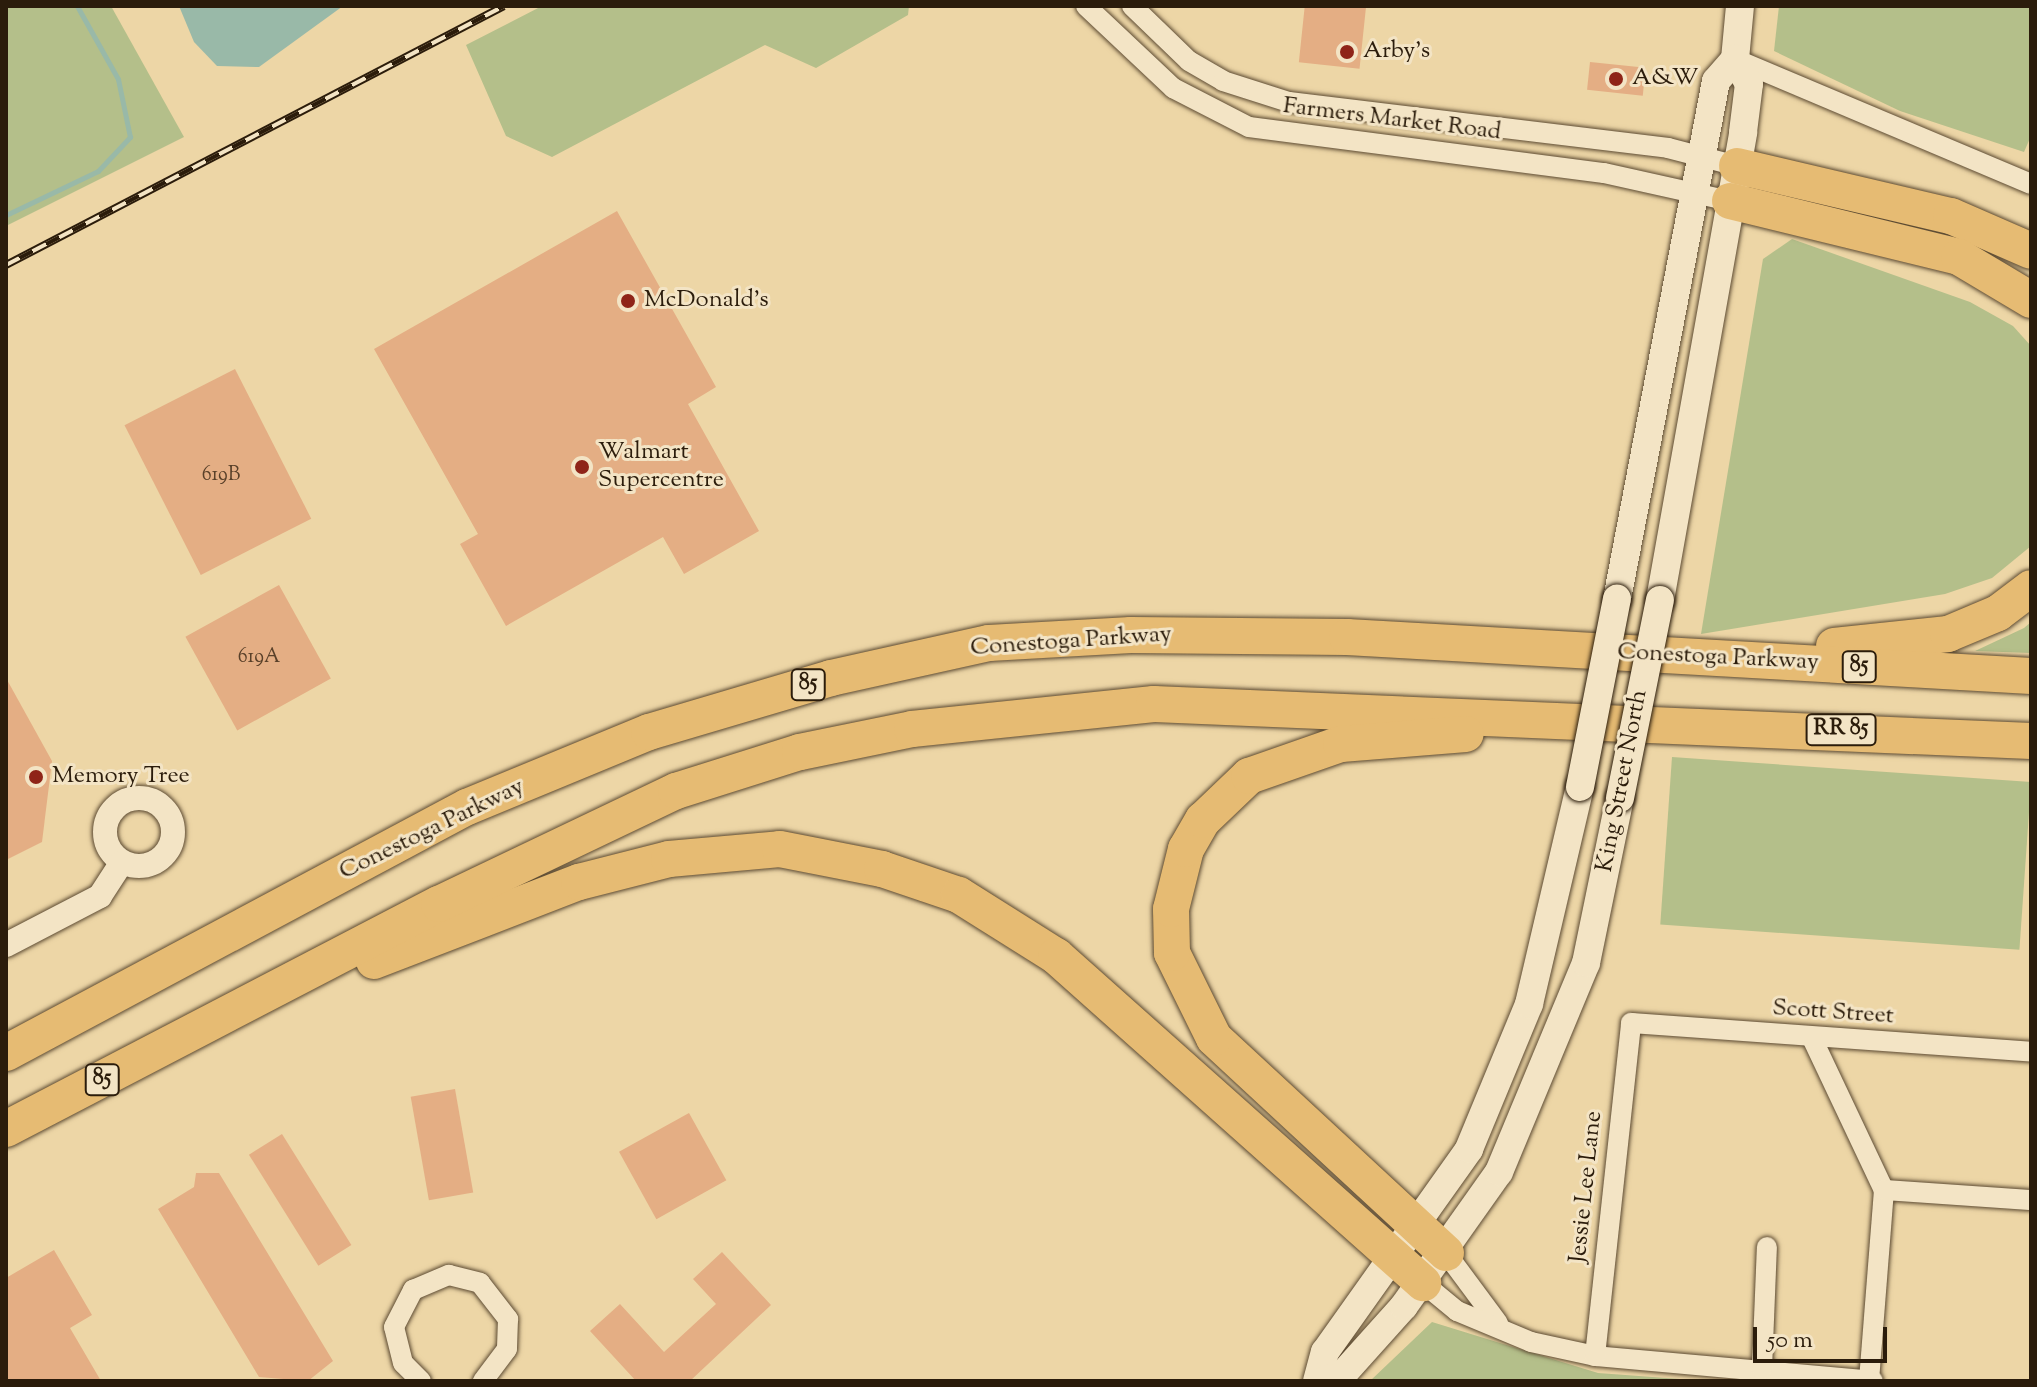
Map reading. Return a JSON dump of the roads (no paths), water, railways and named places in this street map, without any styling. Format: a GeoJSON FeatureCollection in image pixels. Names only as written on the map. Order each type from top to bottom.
{"type":"FeatureCollection","features":[{"type":"Feature","properties":{"kind":"highway"},"geometry":{"type":"LineString","coordinates":[[1720,162],[1951,216],[2031,251]]}},
{"type":"Feature","properties":{"kind":"highway"},"geometry":{"type":"LineString","coordinates":[[1713,196],[1959,257],[2031,300]]}},
{"type":"Feature","properties":{"kind":"highway"},"geometry":{"type":"LineString","coordinates":[[1687,657],[1948,634],[1998,613],[2031,588]]}},
{"type":"Feature","properties":{"kind":"highway","name":"Conestoga Parkway"},"geometry":{"type":"LineString","coordinates":[[6,1053],[467,807],[649,732],[831,678],[989,643],[1131,635],[1347,637],[2031,676]]}},
{"type":"Feature","properties":{"kind":"highway","name":"85"},"geometry":{"type":"LineString","coordinates":[[6,1129],[676,791],[828,746],[1028,713],[1154,704],[1651,720]]}},
{"type":"Feature","properties":{"kind":"highway"},"geometry":{"type":"LineString","coordinates":[[1446,1253],[1420,1223],[1214,1038],[1172,953],[1171,909],[1186,849],[1220,801],[1249,776],[1288,758],[1341,744],[1651,720]]}},
{"type":"Feature","properties":{"kind":"highway","name":"RR 85"},"geometry":{"type":"LineString","coordinates":[[1651,720],[2031,741]]}},
{"type":"Feature","properties":{"kind":"highway"},"geometry":{"type":"LineString","coordinates":[[198,1031],[579,882],[669,859],[780,849],[853,863],[959,895],[1056,956],[1410,1271]]}},
{"type":"Feature","properties":{"kind":"main road","name":"King Street North"},"geometry":{"type":"LineString","coordinates":[[1410,1271],[1420,1223],[1469,1149],[1529,1004],[1580,787],[1617,599],[1720,162],[1749,84],[1735,59],[1740,6]]}},
{"type":"Feature","properties":{"kind":"main road","name":"King Street North"},"geometry":{"type":"LineString","coordinates":[[1320,1381],[1325,1352],[1410,1271],[1446,1253],[1499,1172],[1561,1036],[1586,963],[1660,600],[1713,196]]}},
{"type":"Feature","properties":{"kind":"street","name":"Farmers Market Road"},"geometry":{"type":"LineString","coordinates":[[1086,6],[1173,88],[1249,127],[1713,196]]}},
{"type":"Feature","properties":{"kind":"street","name":"Farmers Market Road"},"geometry":{"type":"LineString","coordinates":[[1132,6],[1189,61],[1276,99],[1720,162]]}},
{"type":"Feature","properties":{"kind":"street"},"geometry":{"type":"LineString","coordinates":[[1735,59],[2031,184]]}},
{"type":"Feature","properties":{"kind":"street"},"geometry":{"type":"LineString","coordinates":[[6,945],[100,896],[122,862]]}},
{"type":"Feature","properties":{"kind":"street","name":"Scott Street"},"geometry":{"type":"LineString","coordinates":[[1631,1023],[2031,1052]]}},
{"type":"Feature","properties":{"kind":"street","name":"Jessie Lee Lane"},"geometry":{"type":"LineString","coordinates":[[1595,1356],[1631,1023]]}},
{"type":"Feature","properties":{"kind":"street"},"geometry":{"type":"LineString","coordinates":[[1410,1271],[1457,1311],[1498,1323],[1531,1342],[1595,1356],[1871,1381],[1884,1190],[1812,1038]]}},
{"type":"Feature","properties":{"kind":"street"},"geometry":{"type":"LineString","coordinates":[[1884,1190],[2031,1200]]}},
{"type":"Feature","properties":{"kind":"street"},"geometry":{"type":"LineString","coordinates":[[1762,1369],[1767,1247]]}},
{"type":"Feature","properties":{"kind":"street"},"geometry":{"type":"LineString","coordinates":[[1446,1253],[1498,1323]]}},
{"type":"Feature","properties":{"kind":"street"},"geometry":{"type":"LineString","coordinates":[[409,1378],[395,1344],[400,1308],[430,1279],[460,1276],[495,1295],[508,1319],[507,1349],[483,1381]]}},
{"type":"Feature","properties":{"kind":"waterway"},"geometry":{"type":"LineString","coordinates":[[6,215],[98,171],[130,137],[118,79],[77,6]]}},
{"type":"Feature","properties":{"kind":"railway"},"geometry":{"type":"LineString","coordinates":[[6,265],[504,6]]}},
{"type":"Feature","properties":{"kind":"place","name":"Arby's"},"geometry":{"type":"Point","coordinates":[1347,52]}},
{"type":"Feature","properties":{"kind":"place","name":"A&W"},"geometry":{"type":"Point","coordinates":[1616,79]}},
{"type":"Feature","properties":{"kind":"place","name":"McDonald's"},"geometry":{"type":"Point","coordinates":[628,301]}},
{"type":"Feature","properties":{"kind":"place","name":"Walmart Supercentre"},"geometry":{"type":"Point","coordinates":[582,467]}},
{"type":"Feature","properties":{"kind":"place","name":"Memory Tree"},"geometry":{"type":"Point","coordinates":[36,777]}}]}
